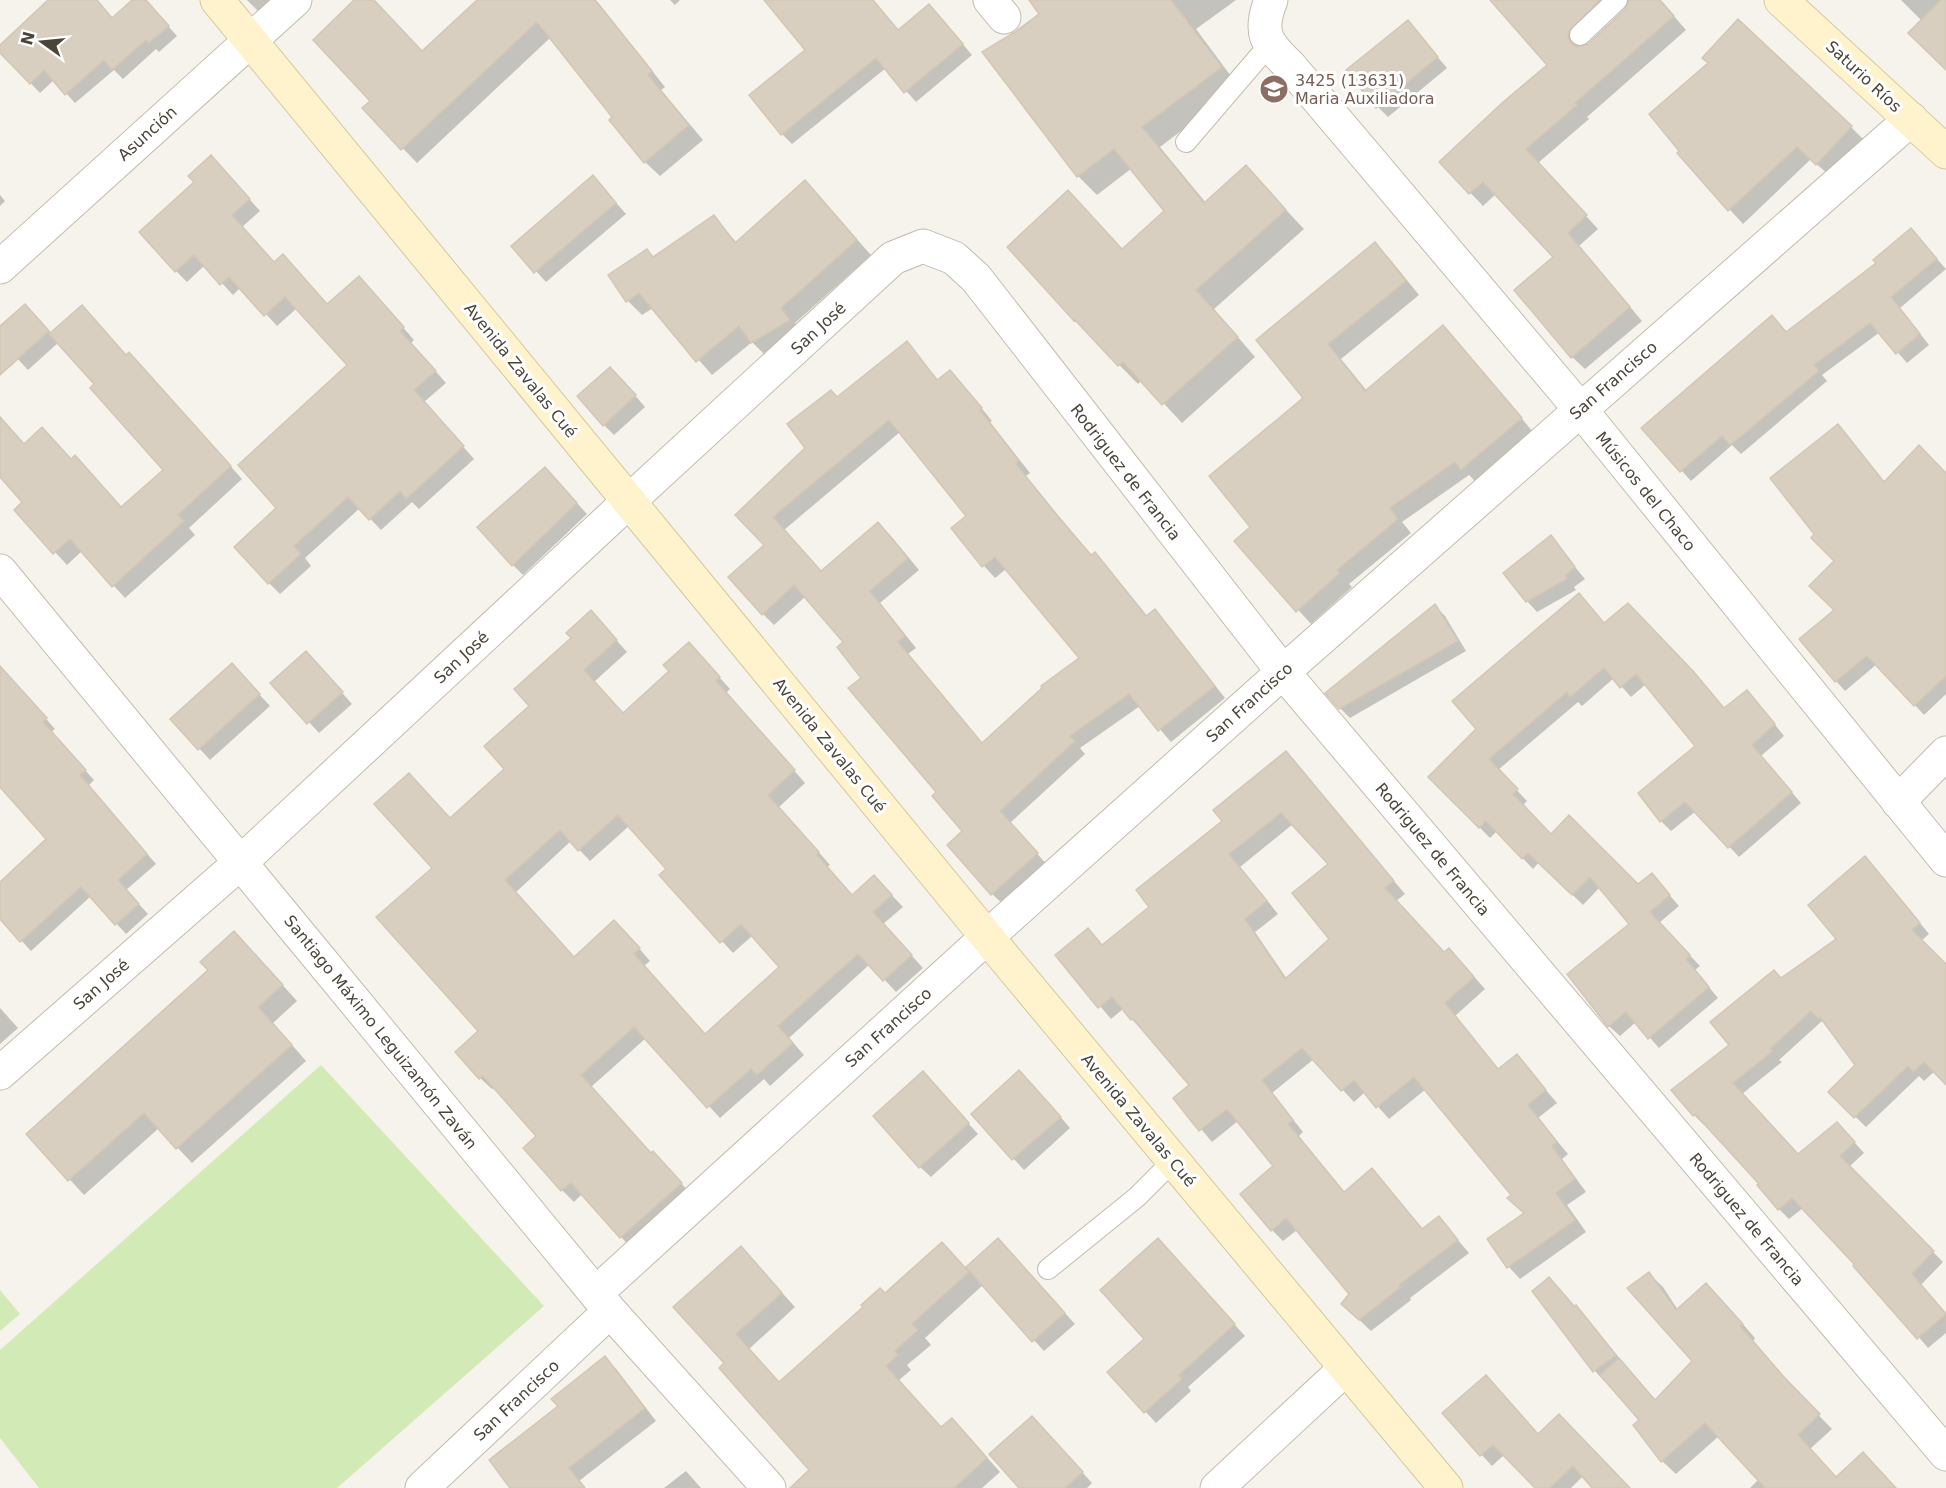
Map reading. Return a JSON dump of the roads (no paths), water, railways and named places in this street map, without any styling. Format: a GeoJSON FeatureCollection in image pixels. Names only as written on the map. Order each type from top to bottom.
{"type":"FeatureCollection","features":[{"type":"Feature","properties":{"kind":"main road","name":"Avenida Zavalas Cué"},"geometry":{"type":"LineString","coordinates":[[217,0],[987,937],[1446,1488]]}},
{"type":"Feature","properties":{"kind":"main road","name":"Saturio Ríos"},"geometry":{"type":"LineString","coordinates":[[1781,0],[1946,152]]}},
{"type":"Feature","properties":{"kind":"street","name":"Asunción"},"geometry":{"type":"LineString","coordinates":[[0,267],[295,0]]}},
{"type":"Feature","properties":{"kind":"street"},"geometry":{"type":"LineString","coordinates":[[1269,45],[1264,24],[1271,0]]}},
{"type":"Feature","properties":{"kind":"street","name":"Músicos del Chaco"},"geometry":{"type":"LineString","coordinates":[[1269,45],[1290,66],[1580,409],[1946,860]]}},
{"type":"Feature","properties":{"kind":"street","name":"San Francisco"},"geometry":{"type":"LineString","coordinates":[[422,1488],[603,1302],[987,937],[1580,409],[1911,119]]}},
{"type":"Feature","properties":{"kind":"street","name":"San José"},"geometry":{"type":"LineString","coordinates":[[0,1073],[241,862],[893,258],[923,246]]}},
{"type":"Feature","properties":{"kind":"street","name":"Rodriguez de Francia"},"geometry":{"type":"LineString","coordinates":[[923,246],[954,258],[976,278],[1283,672],[1946,1454]]}},
{"type":"Feature","properties":{"kind":"street","name":"Santiago Máximo Leguizamón Zaván"},"geometry":{"type":"LineString","coordinates":[[0,571],[603,1302],[768,1488]]}},
{"type":"Feature","properties":{"kind":"street"},"geometry":{"type":"LineString","coordinates":[[1898,802],[1946,753]]}},
{"type":"Feature","properties":{"kind":"street"},"geometry":{"type":"LineString","coordinates":[[1217,1488],[1345,1369]]}},
{"type":"Feature","properties":{"kind":"lane"},"geometry":{"type":"LineString","coordinates":[[1580,35],[1617,0]]}},
{"type":"Feature","properties":{"kind":"lane"},"geometry":{"type":"LineString","coordinates":[[1186,142],[1269,45]]}},
{"type":"Feature","properties":{"kind":"lane"},"geometry":{"type":"LineString","coordinates":[[1048,1269],[1137,1197],[1173,1161]]}},
{"type":"Feature","properties":{"kind":"place","name":"3425 (13631) Maria Auxiliadora"},"geometry":{"type":"Point","coordinates":[1274,89]}}]}
